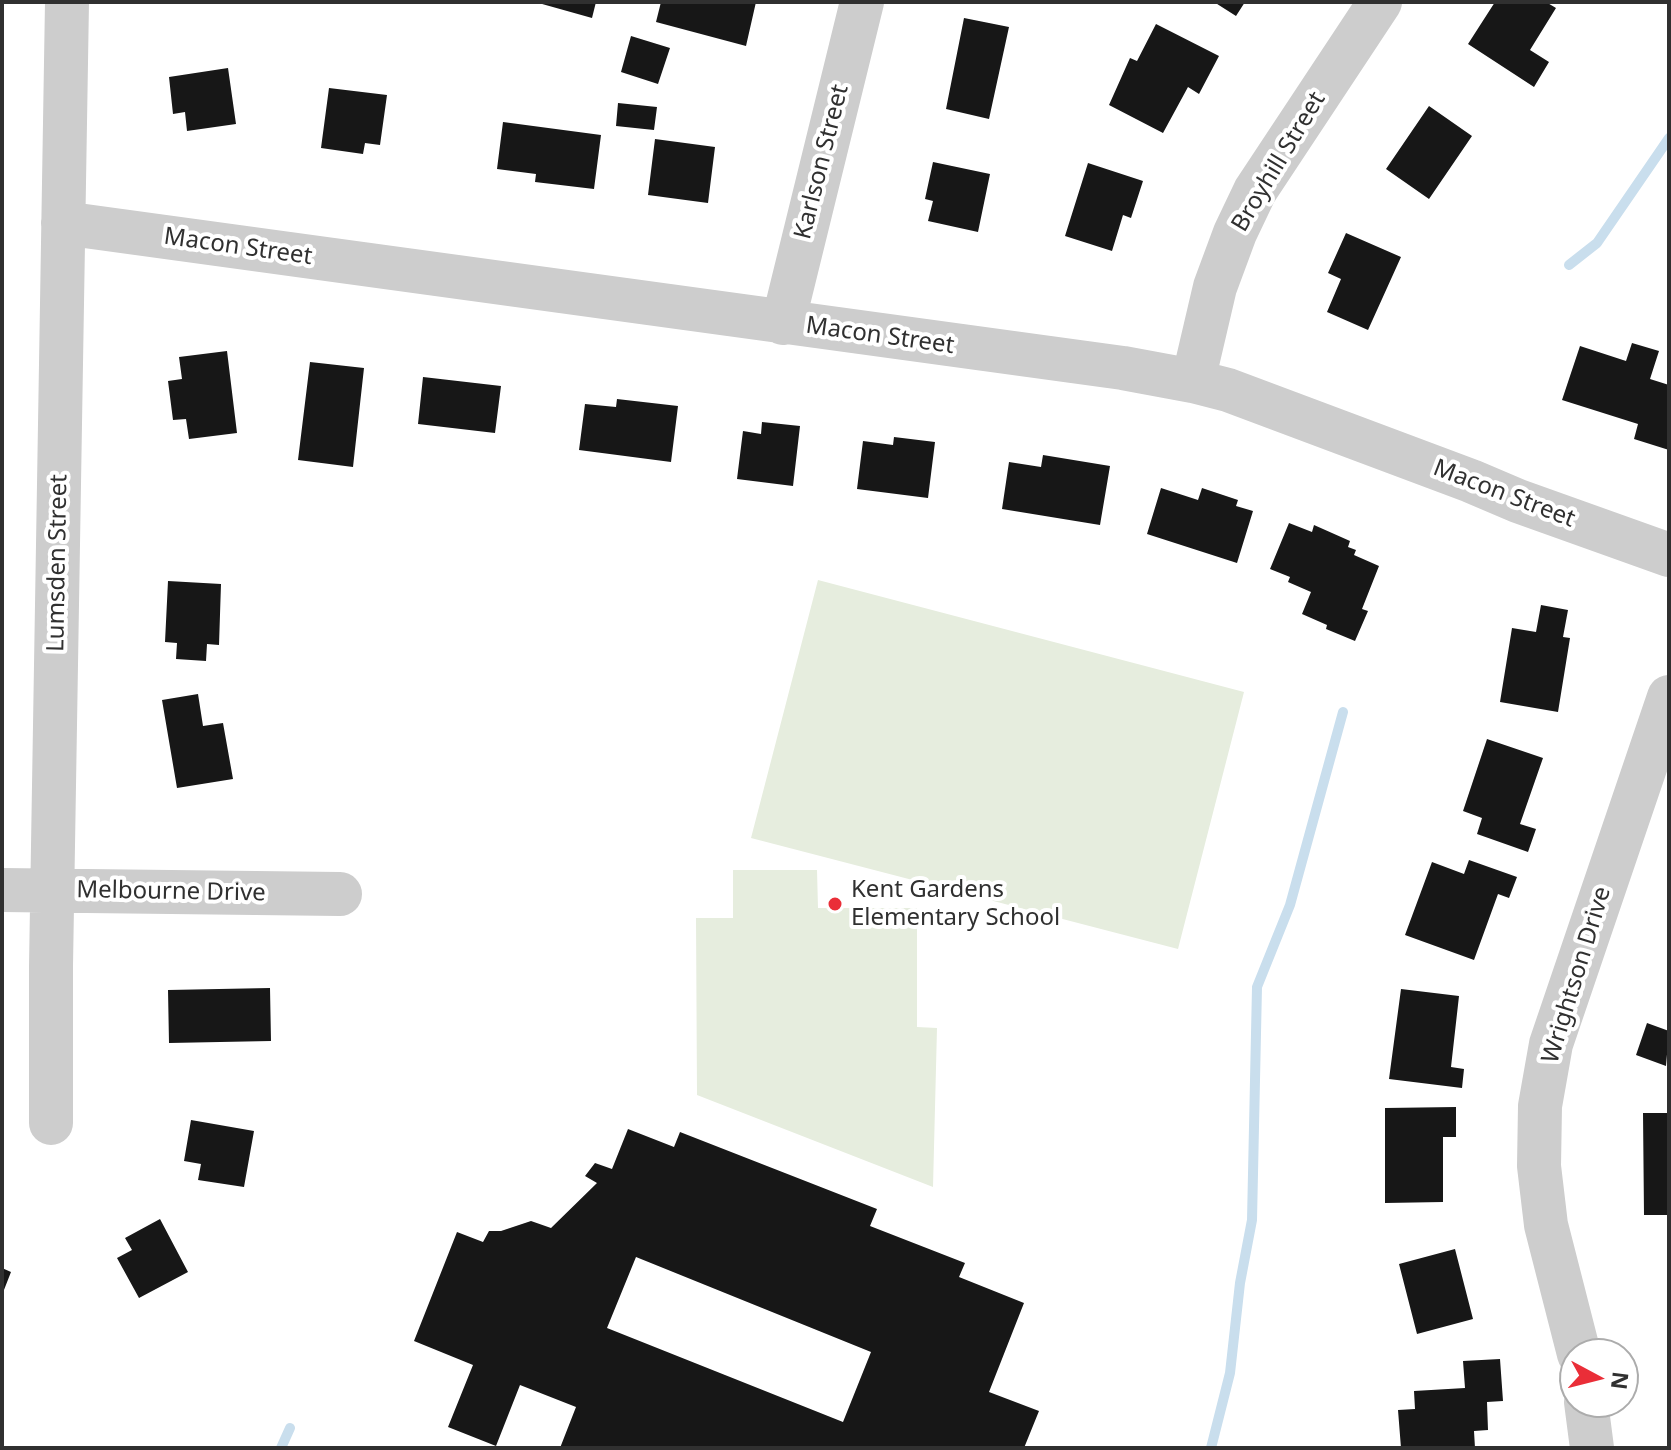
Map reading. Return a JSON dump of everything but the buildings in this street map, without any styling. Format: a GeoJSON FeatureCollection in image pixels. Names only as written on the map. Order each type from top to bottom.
{"type":"FeatureCollection","features":[{"type":"Feature","properties":{"kind":"street","name":"Lumsden Street"},"geometry":{"type":"LineString","coordinates":[[51,1123],[67,2]]}},
{"type":"Feature","properties":{"kind":"street","name":"Karlson Street"},"geometry":{"type":"LineString","coordinates":[[783,323],[862,2]]}},
{"type":"Feature","properties":{"kind":"street","name":"Broyhill Street"},"geometry":{"type":"LineString","coordinates":[[1193,381],[1215,287],[1255,191],[1380,2]]}},
{"type":"Feature","properties":{"kind":"street","name":"Macon Street"},"geometry":{"type":"LineString","coordinates":[[63,223],[1123,368],[1193,381],[1228,390],[1669,555]]}},
{"type":"Feature","properties":{"kind":"street","name":"Wrightson Drive"},"geometry":{"type":"LineString","coordinates":[[1575,1338],[1546,1225],[1539,1166],[1540,1106],[1551,1044],[1669,697]]}},
{"type":"Feature","properties":{"kind":"street","name":"Melbourne Drive"},"geometry":{"type":"LineString","coordinates":[[2,890],[340,894]]}},
{"type":"Feature","properties":{"kind":"street"},"geometry":{"type":"LineString","coordinates":[[1588,1418],[1592,1448]]}},
{"type":"Feature","properties":{"kind":"green space"},"geometry":{"type":"Polygon","coordinates":[[[818,580],[1244,692],[1178,949],[751,838],[818,580]]]}},
{"type":"Feature","properties":{"kind":"green space"},"geometry":{"type":"Polygon","coordinates":[[[733,870],[817,870],[818,908],[917,908],[917,1027],[937,1028],[933,1187],[697,1095],[696,918],[733,918],[733,870]]]}},
{"type":"Feature","properties":{"kind":"waterway"},"geometry":{"type":"LineString","coordinates":[[1569,265],[1597,243],[1669,138]]}},
{"type":"Feature","properties":{"kind":"waterway"},"geometry":{"type":"LineString","coordinates":[[1211,1448],[1230,1373],[1240,1283],[1252,1220],[1257,987],[1290,905],[1343,712]]}},
{"type":"Feature","properties":{"kind":"waterway"},"geometry":{"type":"LineString","coordinates":[[281,1448],[290,1428]]}},
{"type":"Feature","properties":{"kind":"place","name":"Kent Gardens Elementary School"},"geometry":{"type":"Point","coordinates":[835,904]}}]}
